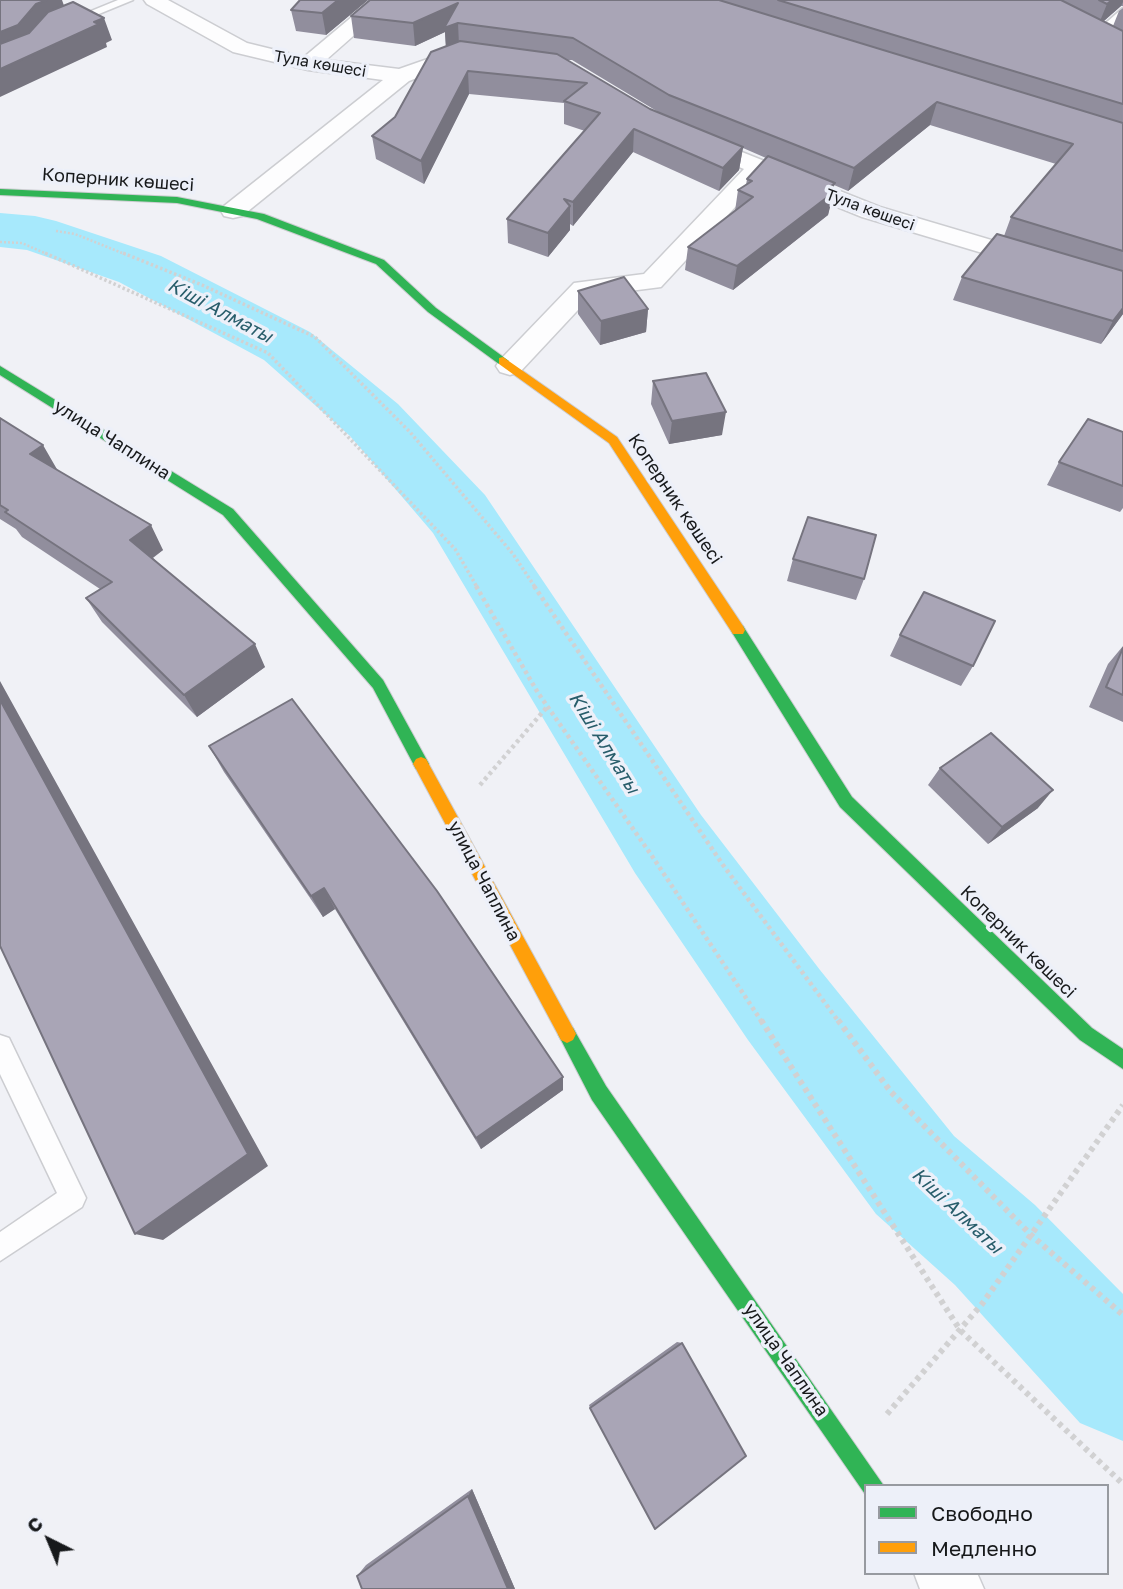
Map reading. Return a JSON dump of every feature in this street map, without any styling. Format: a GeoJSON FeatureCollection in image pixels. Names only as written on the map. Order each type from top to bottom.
{"type":"FeatureCollection","features":[{"type":"Feature","properties":{"kind":"street","name":"Тула көшесі"},"geometry":{"type":"LineString","coordinates":[[154,0],[240,48],[308,64],[401,76],[459,54],[498,59]]}},
{"type":"Feature","properties":{"kind":"street"},"geometry":{"type":"LineString","coordinates":[[308,64],[384,0]]}},
{"type":"Feature","properties":{"kind":"street"},"geometry":{"type":"LineString","coordinates":[[1074,24],[1105,42]]}},
{"type":"Feature","properties":{"kind":"street"},"geometry":{"type":"LineString","coordinates":[[233,211],[401,76]]}},
{"type":"Feature","properties":{"kind":"street","name":"Тула көшесі"},"geometry":{"type":"LineString","coordinates":[[671,131],[870,212],[1123,287]]}},
{"type":"Feature","properties":{"kind":"street"},"geometry":{"type":"LineString","coordinates":[[510,366],[583,289],[652,281],[759,167]]}},
{"type":"Feature","properties":{"kind":"street","name":"Коперник көшесі"},"geometry":{"type":"LineString","coordinates":[[0,192],[177,200],[260,216],[380,262],[432,310],[613,440],[702,573],[846,802],[1086,1034],[1123,1060]]}},
{"type":"Feature","properties":{"kind":"street","name":"улица Чаплина"},"geometry":{"type":"LineString","coordinates":[[0,370],[228,512],[378,684],[599,1093],[872,1484]]}},
{"type":"Feature","properties":{"kind":"street"},"geometry":{"type":"LineString","coordinates":[[944,1575],[955,1589]]}},
{"type":"Feature","properties":{"kind":"lane"},"geometry":{"type":"LineString","coordinates":[[51,30],[128,0]]}},
{"type":"Feature","properties":{"kind":"lane"},"geometry":{"type":"LineString","coordinates":[[1105,42],[1123,11]]}},
{"type":"Feature","properties":{"kind":"lane"},"geometry":{"type":"LineString","coordinates":[[0,1047],[73,1198],[0,1248]]}},
{"type":"Feature","properties":{"kind":"path"},"geometry":{"type":"LineString","coordinates":[[50,230],[75,233],[189,280],[315,337],[410,432],[513,554],[723,866],[891,1092],[1031,1235],[1123,1315]]}},
{"type":"Feature","properties":{"kind":"path"},"geometry":{"type":"LineString","coordinates":[[0,242],[22,243],[268,353],[456,549],[547,707],[652,856],[817,1104],[960,1330],[1123,1483]]}},
{"type":"Feature","properties":{"kind":"path"},"geometry":{"type":"LineString","coordinates":[[477,789],[547,707]]}},
{"type":"Feature","properties":{"kind":"path"},"geometry":{"type":"LineString","coordinates":[[852,1454],[982,1304],[1123,1105]]}},
{"type":"Feature","properties":{"kind":"building"},"geometry":{"type":"Polygon","coordinates":[[[0,0],[47,0],[36,4],[18,25],[0,32],[0,0]]]}},
{"type":"Feature","properties":{"kind":"building"},"geometry":{"type":"Polygon","coordinates":[[[300,0],[338,0],[322,13],[291,10],[300,0]]]}},
{"type":"Feature","properties":{"kind":"building"},"geometry":{"type":"Polygon","coordinates":[[[370,0],[719,0],[1123,123],[1123,251],[1011,217],[1073,144],[937,102],[854,168],[669,95],[573,38],[458,23],[444,28],[458,3],[413,23],[351,16],[370,0]]]}},
{"type":"Feature","properties":{"kind":"building"},"geometry":{"type":"Polygon","coordinates":[[[778,0],[1061,0],[1123,31],[1123,104],[778,0]]]}},
{"type":"Feature","properties":{"kind":"building"},"geometry":{"type":"Polygon","coordinates":[[[73,2],[104,18],[94,22],[99,24],[0,69],[0,44],[29,33],[48,12],[73,2]]]}},
{"type":"Feature","properties":{"kind":"building"},"geometry":{"type":"Polygon","coordinates":[[[460,41],[557,54],[650,109],[743,147],[723,168],[634,129],[573,202],[564,199],[570,206],[548,233],[507,219],[600,113],[564,101],[587,83],[468,71],[421,161],[372,136],[395,117],[431,52],[460,41]]]}},
{"type":"Feature","properties":{"kind":"building"},"geometry":{"type":"Polygon","coordinates":[[[768,156],[835,183],[827,189],[834,192],[737,266],[688,247],[753,197],[738,190],[752,181],[747,179],[768,156]]]}},
{"type":"Feature","properties":{"kind":"building"},"geometry":{"type":"Polygon","coordinates":[[[997,234],[1123,271],[1123,308],[1113,321],[962,277],[997,234]]]}},
{"type":"Feature","properties":{"kind":"building"},"geometry":{"type":"Polygon","coordinates":[[[624,277],[648,309],[601,321],[578,291],[624,277]]]}},
{"type":"Feature","properties":{"kind":"building"},"geometry":{"type":"Polygon","coordinates":[[[706,373],[726,412],[672,421],[653,381],[706,373]]]}},
{"type":"Feature","properties":{"kind":"building"},"geometry":{"type":"Polygon","coordinates":[[[0,418],[43,445],[30,454],[151,525],[130,540],[255,644],[184,695],[86,598],[112,582],[5,512],[8,510],[0,505],[0,418]]]}},
{"type":"Feature","properties":{"kind":"building"},"geometry":{"type":"Polygon","coordinates":[[[1088,419],[1123,432],[1123,486],[1059,462],[1088,419]]]}},
{"type":"Feature","properties":{"kind":"building"},"geometry":{"type":"Polygon","coordinates":[[[808,517],[876,535],[864,579],[793,559],[808,517]]]}},
{"type":"Feature","properties":{"kind":"building"},"geometry":{"type":"Polygon","coordinates":[[[924,592],[995,621],[973,666],[900,635],[924,592]]]}},
{"type":"Feature","properties":{"kind":"building"},"geometry":{"type":"Polygon","coordinates":[[[1123,648],[1123,695],[1106,687],[1123,648]]]}},
{"type":"Feature","properties":{"kind":"building"},"geometry":{"type":"Polygon","coordinates":[[[292,699],[437,891],[563,1077],[476,1138],[324,888],[311,896],[209,746],[292,699]]]}},
{"type":"Feature","properties":{"kind":"building"},"geometry":{"type":"Polygon","coordinates":[[[0,700],[248,1154],[135,1234],[0,946],[0,700]]]}},
{"type":"Feature","properties":{"kind":"building"},"geometry":{"type":"Polygon","coordinates":[[[991,733],[1053,790],[1002,827],[940,768],[991,733]]]}},
{"type":"Feature","properties":{"kind":"building"},"geometry":{"type":"Polygon","coordinates":[[[682,1343],[746,1456],[655,1529],[590,1408],[682,1343]]]}},
{"type":"Feature","properties":{"kind":"building"},"geometry":{"type":"Polygon","coordinates":[[[468,1496],[508,1589],[362,1589],[357,1576],[468,1496]]]}},
{"type":"Feature","properties":{"kind":"waterway","name":"Кіші Алматы"},"geometry":{"type":"LineString","coordinates":[[0,230],[35,233],[140,269],[287,346],[374,420],[459,514],[668,844],[784,1005],[915,1175],[995,1245],[1123,1380]]}},
{"type":"Feature","properties":{"kind":"traffic: fast"},"geometry":{"type":"LineString","coordinates":[[0,192],[177,200],[260,216],[380,262],[432,310],[503,361]]}},
{"type":"Feature","properties":{"kind":"traffic: fast"},"geometry":{"type":"LineString","coordinates":[[0,370],[228,512],[378,684],[421,764]]}},
{"type":"Feature","properties":{"kind":"traffic: fast"},"geometry":{"type":"LineString","coordinates":[[738,630],[846,802],[1086,1034],[1123,1060]]}},
{"type":"Feature","properties":{"kind":"traffic: fast"},"geometry":{"type":"LineString","coordinates":[[567,1034],[599,1093],[872,1484]]}},
{"type":"Feature","properties":{"kind":"traffic: slow"},"geometry":{"type":"LineString","coordinates":[[503,361],[613,440],[738,630]]}},
{"type":"Feature","properties":{"kind":"traffic: slow"},"geometry":{"type":"LineString","coordinates":[[421,764],[567,1034]]}}]}
